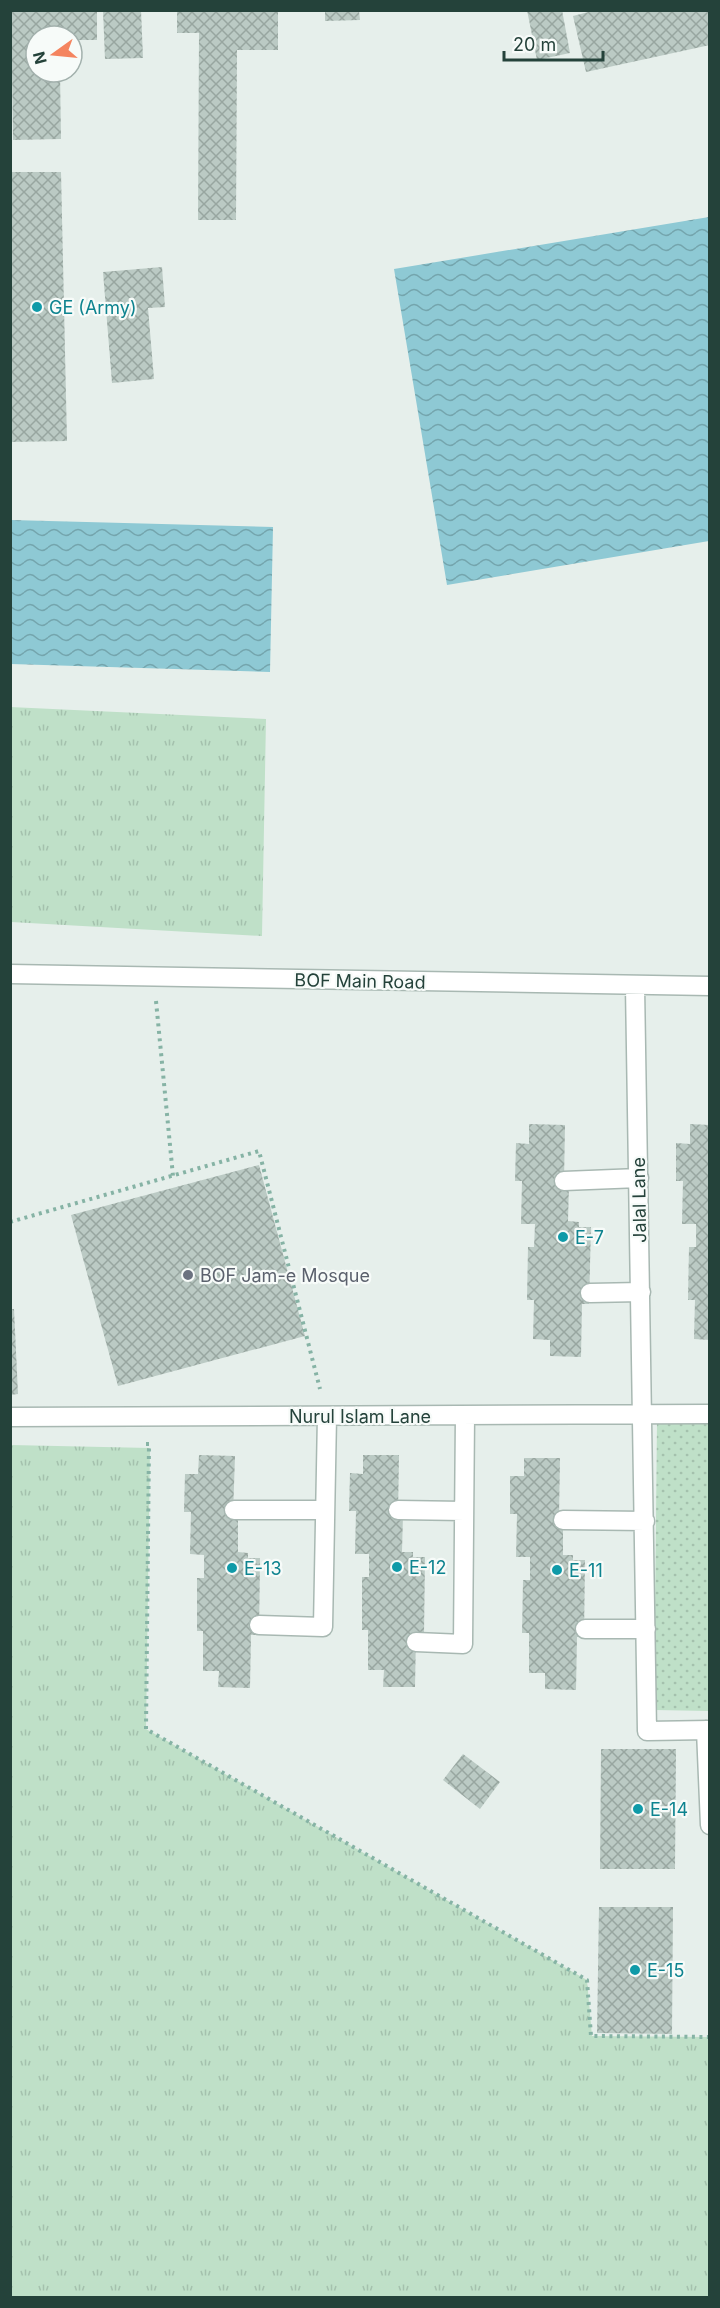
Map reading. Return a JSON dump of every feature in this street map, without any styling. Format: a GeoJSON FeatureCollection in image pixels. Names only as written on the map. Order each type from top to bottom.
{"type":"FeatureCollection","features":[{"type":"Feature","properties":{"kind":"street","name":"BOF Main Road"},"geometry":{"type":"LineString","coordinates":[[10,974],[710,986]]}},
{"type":"Feature","properties":{"kind":"street","name":"Jalal Lane"},"geometry":{"type":"LineString","coordinates":[[635,986],[647,1731],[708,1730]]}},
{"type":"Feature","properties":{"kind":"street"},"geometry":{"type":"LineString","coordinates":[[564,1181],[639,1178]]}},
{"type":"Feature","properties":{"kind":"street"},"geometry":{"type":"LineString","coordinates":[[590,1293],[641,1292]]}},
{"type":"Feature","properties":{"kind":"street","name":"Nurul Islam Lane"},"geometry":{"type":"LineString","coordinates":[[10,1417],[710,1414]]}},
{"type":"Feature","properties":{"kind":"street"},"geometry":{"type":"LineString","coordinates":[[416,1642],[463,1644],[465,1415]]}},
{"type":"Feature","properties":{"kind":"street"},"geometry":{"type":"LineString","coordinates":[[259,1625],[323,1627],[327,1416]]}},
{"type":"Feature","properties":{"kind":"street"},"geometry":{"type":"LineString","coordinates":[[234,1510],[325,1510]]}},
{"type":"Feature","properties":{"kind":"street"},"geometry":{"type":"LineString","coordinates":[[398,1510],[464,1511]]}},
{"type":"Feature","properties":{"kind":"street"},"geometry":{"type":"LineString","coordinates":[[563,1520],[645,1521]]}},
{"type":"Feature","properties":{"kind":"street"},"geometry":{"type":"LineString","coordinates":[[585,1629],[646,1629]]}},
{"type":"Feature","properties":{"kind":"street"},"geometry":{"type":"LineString","coordinates":[[708,1730],[710,1825]]}},
{"type":"Feature","properties":{"kind":"path"},"geometry":{"type":"LineString","coordinates":[[154,977],[173,1176]]}},
{"type":"Feature","properties":{"kind":"path"},"geometry":{"type":"LineString","coordinates":[[10,1221],[259,1151],[327,1416]]}},
{"type":"Feature","properties":{"kind":"path"},"geometry":{"type":"LineString","coordinates":[[137,1444],[149,1444],[146,1729],[587,1980],[591,2036],[710,2037]]}},
{"type":"Feature","properties":{"kind":"green space"},"geometry":{"type":"Polygon","coordinates":[[[10,707],[266,719],[262,936],[11,922],[10,707]]]}},
{"type":"Feature","properties":{"kind":"green space"},"geometry":{"type":"Polygon","coordinates":[[[657,1422],[709,1422],[709,1711],[654,1710],[657,1422]]]}},
{"type":"Feature","properties":{"kind":"green space"},"geometry":{"type":"Polygon","coordinates":[[[11,1445],[150,1448],[146,1729],[587,1980],[592,2036],[709,2037],[709,2297],[11,2297],[11,1445]]]}},
{"type":"Feature","properties":{"kind":"water"},"geometry":{"type":"Polygon","coordinates":[[[709,217],[709,541],[447,585],[394,269],[709,217]]]}},
{"type":"Feature","properties":{"kind":"water"},"geometry":{"type":"Polygon","coordinates":[[[11,520],[273,527],[270,672],[11,664],[11,520]]]}},
{"type":"Feature","properties":{"kind":"building"},"geometry":{"type":"Polygon","coordinates":[[[11,10],[97,10],[97,40],[84,40],[84,24],[24,24],[24,84],[60,84],[61,139],[13,140],[11,10]]]}},
{"type":"Feature","properties":{"kind":"building"},"geometry":{"type":"Polygon","coordinates":[[[103,10],[141,10],[143,58],[105,59],[103,10]]]}},
{"type":"Feature","properties":{"kind":"building"},"geometry":{"type":"Polygon","coordinates":[[[177,10],[278,10],[278,50],[237,50],[236,220],[198,220],[199,33],[177,33],[177,10]]]}},
{"type":"Feature","properties":{"kind":"building"},"geometry":{"type":"Polygon","coordinates":[[[325,10],[359,10],[360,20],[325,21],[325,10]]]}},
{"type":"Feature","properties":{"kind":"building"},"geometry":{"type":"Polygon","coordinates":[[[527,10],[562,10],[570,53],[537,60],[527,10]]]}},
{"type":"Feature","properties":{"kind":"building"},"geometry":{"type":"Polygon","coordinates":[[[596,10],[710,10],[710,45],[586,72],[573,16],[596,10]]]}},
{"type":"Feature","properties":{"kind":"building","name":"GE (Army)"},"geometry":{"type":"Polygon","coordinates":[[[10,172],[61,172],[67,441],[10,442],[10,172]]]}},
{"type":"Feature","properties":{"kind":"building"},"geometry":{"type":"Polygon","coordinates":[[[162,267],[165,307],[148,308],[154,379],[112,383],[103,272],[162,267]]]}},
{"type":"Feature","properties":{"kind":"building","name":"E-7"},"geometry":{"type":"Polygon","coordinates":[[[529,1124],[565,1125],[564,1181],[569,1184],[568,1221],[579,1222],[579,1227],[591,1227],[589,1304],[582,1304],[581,1357],[550,1356],[550,1340],[533,1339],[534,1300],[527,1300],[528,1247],[534,1247],[535,1224],[521,1224],[522,1181],[515,1181],[516,1143],[529,1144],[529,1124]]]}},
{"type":"Feature","properties":{"kind":"building"},"geometry":{"type":"Polygon","coordinates":[[[690,1124],[710,1125],[710,1340],[694,1339],[695,1300],[688,1300],[689,1247],[696,1247],[696,1224],[682,1224],[683,1181],[676,1181],[676,1143],[690,1144],[690,1124]]]}},
{"type":"Feature","properties":{"kind":"building","name":"BOF Jam-e Mosque"},"geometry":{"type":"Polygon","coordinates":[[[259,1165],[305,1336],[118,1386],[71,1215],[259,1165]]]}},
{"type":"Feature","properties":{"kind":"building"},"geometry":{"type":"Polygon","coordinates":[[[10,1309],[14,1309],[18,1394],[10,1395],[10,1309]]]}},
{"type":"Feature","properties":{"kind":"building","name":"E-13"},"geometry":{"type":"Polygon","coordinates":[[[199,1455],[235,1456],[233,1515],[238,1515],[238,1552],[248,1553],[248,1558],[260,1558],[259,1635],[251,1635],[250,1688],[218,1687],[219,1671],[203,1671],[203,1631],[197,1631],[197,1578],[204,1578],[204,1555],[190,1554],[191,1512],[184,1512],[185,1474],[198,1474],[199,1455]]]}},
{"type":"Feature","properties":{"kind":"building","name":"E-12"},"geometry":{"type":"Polygon","coordinates":[[[363,1455],[399,1455],[398,1514],[403,1515],[402,1552],[413,1552],[413,1557],[425,1557],[424,1634],[416,1634],[415,1687],[383,1687],[384,1670],[368,1670],[368,1630],[362,1630],[362,1577],[369,1577],[369,1554],[355,1554],[356,1511],[349,1511],[350,1473],[363,1474],[363,1455]]]}},
{"type":"Feature","properties":{"kind":"building","name":"E-11"},"geometry":{"type":"Polygon","coordinates":[[[524,1458],[560,1458],[559,1517],[563,1517],[563,1555],[573,1555],[573,1560],[585,1560],[584,1637],[577,1637],[576,1690],[545,1689],[545,1673],[529,1673],[529,1633],[522,1633],[523,1580],[530,1580],[530,1557],[516,1557],[517,1514],[510,1514],[510,1476],[524,1476],[524,1458]]]}},
{"type":"Feature","properties":{"kind":"building","name":"E-14"},"geometry":{"type":"Polygon","coordinates":[[[601,1749],[676,1749],[675,1869],[600,1869],[601,1749]]]}},
{"type":"Feature","properties":{"kind":"building"},"geometry":{"type":"Polygon","coordinates":[[[463,1754],[500,1782],[480,1809],[443,1780],[463,1754]]]}},
{"type":"Feature","properties":{"kind":"building","name":"E-15"},"geometry":{"type":"Polygon","coordinates":[[[599,1907],[673,1907],[672,2034],[597,2033],[599,1907]]]}},
{"type":"Feature","properties":{"kind":"place","name":"GE (Army)"},"geometry":{"type":"Point","coordinates":[37,307]}},
{"type":"Feature","properties":{"kind":"place","name":"E-7"},"geometry":{"type":"Point","coordinates":[563,1237]}},
{"type":"Feature","properties":{"kind":"place","name":"BOF Jam-e Mosque"},"geometry":{"type":"Point","coordinates":[188,1275]}},
{"type":"Feature","properties":{"kind":"place","name":"E-12"},"geometry":{"type":"Point","coordinates":[397,1567]}},
{"type":"Feature","properties":{"kind":"place","name":"E-13"},"geometry":{"type":"Point","coordinates":[232,1568]}},
{"type":"Feature","properties":{"kind":"place","name":"E-11"},"geometry":{"type":"Point","coordinates":[557,1570]}},
{"type":"Feature","properties":{"kind":"place","name":"E-14"},"geometry":{"type":"Point","coordinates":[638,1809]}},
{"type":"Feature","properties":{"kind":"place","name":"E-15"},"geometry":{"type":"Point","coordinates":[635,1970]}}]}
